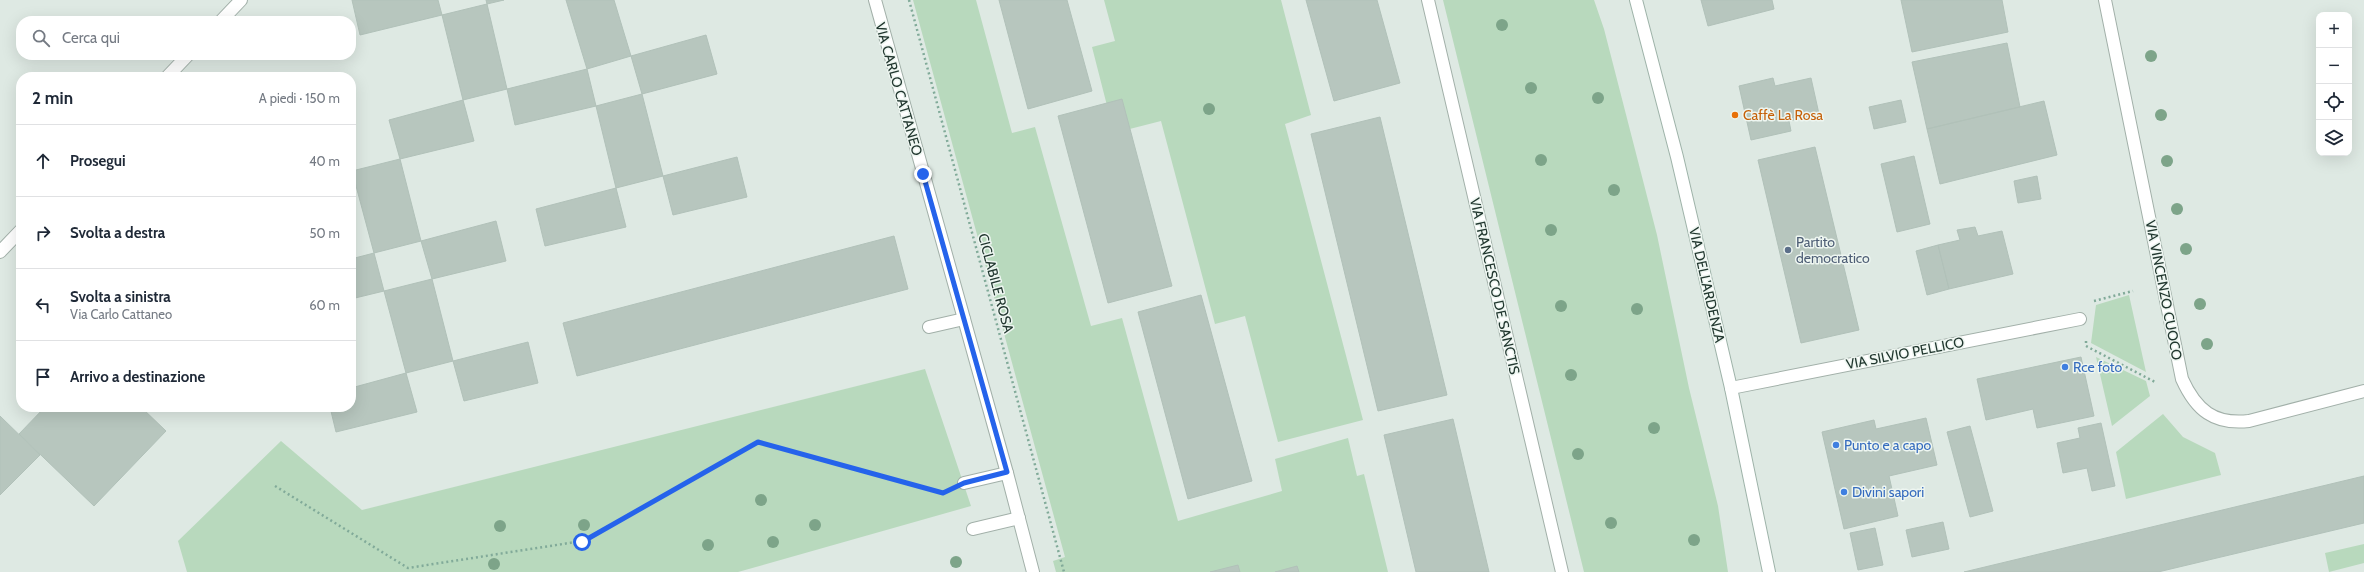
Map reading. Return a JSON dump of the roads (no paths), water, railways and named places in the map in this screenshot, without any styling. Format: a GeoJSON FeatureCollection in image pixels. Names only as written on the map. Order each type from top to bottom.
{"type":"FeatureCollection","features":[{"type":"Feature","properties":{"kind":"street"},"geometry":{"type":"LineString","coordinates":[[226,16],[241,0]]}},
{"type":"Feature","properties":{"kind":"street","name":"VIA CARLO CATTANEO"},"geometry":{"type":"LineString","coordinates":[[874,0],[1007,472],[1033,572]]}},
{"type":"Feature","properties":{"kind":"street","name":"VIA FRANCESCO DE SANCTIS"},"geometry":{"type":"LineString","coordinates":[[1428,0],[1562,572]]}},
{"type":"Feature","properties":{"kind":"street","name":"VIA DELL'ARDENZA"},"geometry":{"type":"LineString","coordinates":[[1636,0],[1675,149],[1731,388],[1769,572]]}},
{"type":"Feature","properties":{"kind":"street","name":"VIA VINCENZO CUOCO"},"geometry":{"type":"LineString","coordinates":[[2105,0],[2182,379],[2194,400],[2212,416],[2233,423],[2249,421],[2364,391]]}},
{"type":"Feature","properties":{"kind":"street"},"geometry":{"type":"LineString","coordinates":[[172,72],[183,60]]}},
{"type":"Feature","properties":{"kind":"street"},"geometry":{"type":"LineString","coordinates":[[0,252],[16,235]]}},
{"type":"Feature","properties":{"kind":"street"},"geometry":{"type":"LineString","coordinates":[[929,327],[964,319]]}},
{"type":"Feature","properties":{"kind":"street","name":"VIA SILVIO PELLICO"},"geometry":{"type":"LineString","coordinates":[[1731,388],[2080,319]]}},
{"type":"Feature","properties":{"kind":"street"},"geometry":{"type":"LineString","coordinates":[[964,483],[1007,472]]}},
{"type":"Feature","properties":{"kind":"street"},"geometry":{"type":"LineString","coordinates":[[973,529],[1019,518]]}},
{"type":"Feature","properties":{"kind":"place","name":"Caffè La Rosa"},"geometry":{"type":"Point","coordinates":[1735,115]}},
{"type":"Feature","properties":{"kind":"place","name":"Partito democratico"},"geometry":{"type":"Point","coordinates":[1788,250]}},
{"type":"Feature","properties":{"kind":"place","name":"Rce foto"},"geometry":{"type":"Point","coordinates":[2065,367]}},
{"type":"Feature","properties":{"kind":"place","name":"Punto e a capo"},"geometry":{"type":"Point","coordinates":[1836,445]}},
{"type":"Feature","properties":{"kind":"place","name":"Divini sapori"},"geometry":{"type":"Point","coordinates":[1844,492]}}]}
